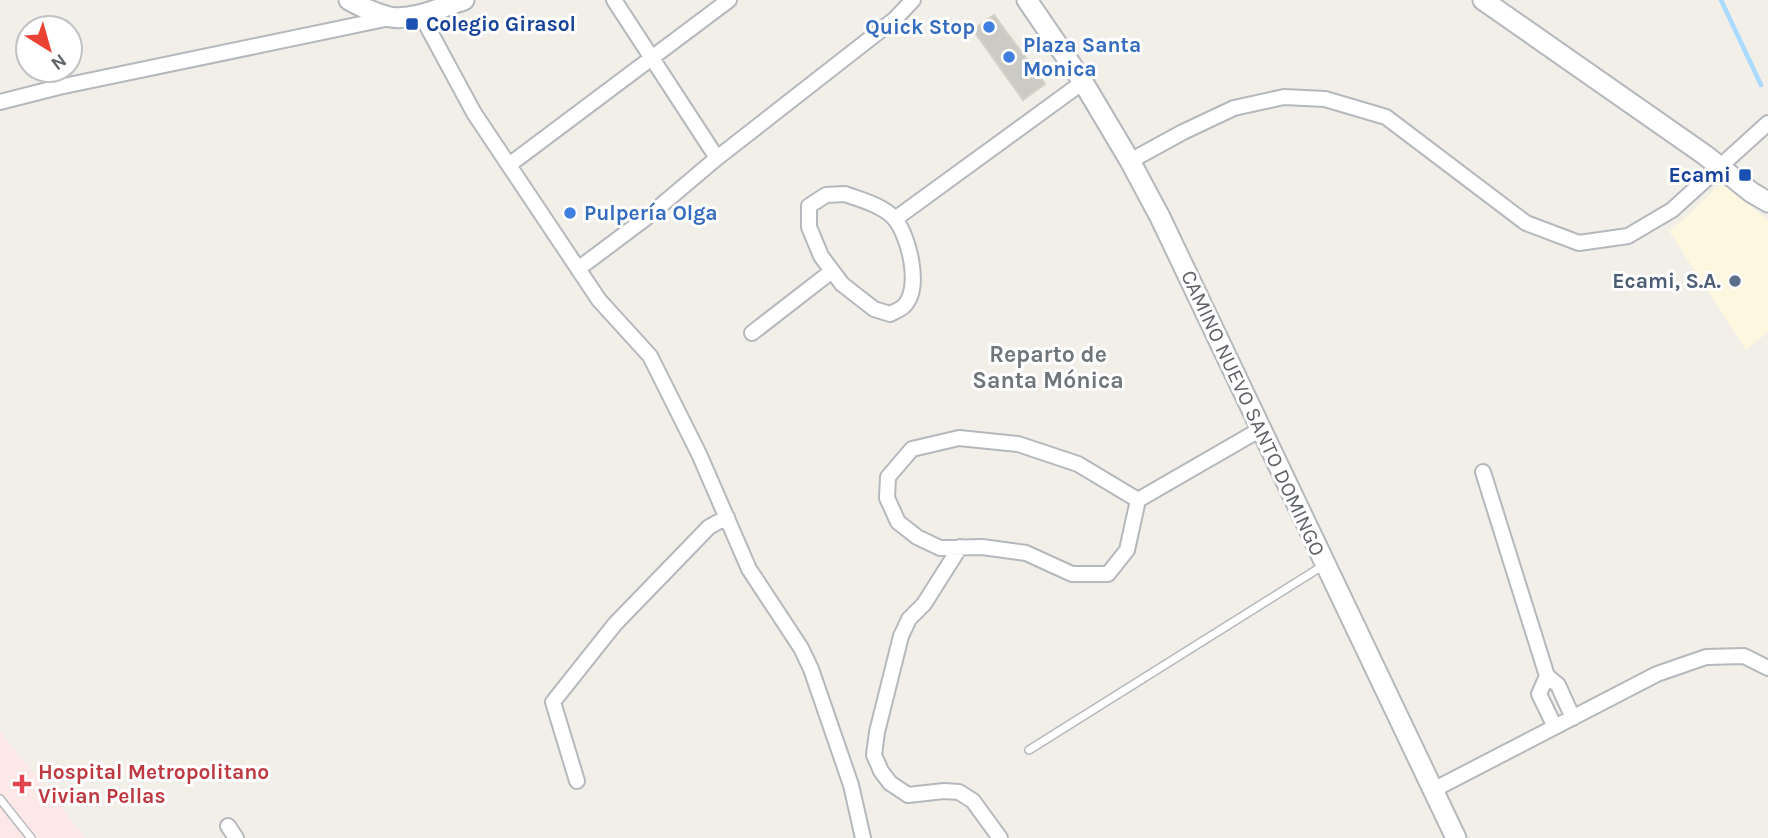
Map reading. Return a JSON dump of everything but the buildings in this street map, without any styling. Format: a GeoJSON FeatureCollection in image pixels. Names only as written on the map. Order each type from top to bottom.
{"type":"FeatureCollection","features":[{"type":"Feature","properties":{"kind":"street"},"geometry":{"type":"LineString","coordinates":[[349,0],[364,9],[391,17]]}},
{"type":"Feature","properties":{"kind":"street"},"geometry":{"type":"LineString","coordinates":[[0,102],[59,87],[391,17],[421,15],[464,0]]}},
{"type":"Feature","properties":{"kind":"street"},"geometry":{"type":"LineString","coordinates":[[614,0],[717,158]]}},
{"type":"Feature","properties":{"kind":"street"},"geometry":{"type":"LineString","coordinates":[[509,165],[729,0]]}},
{"type":"Feature","properties":{"kind":"street"},"geometry":{"type":"LineString","coordinates":[[578,268],[646,218],[717,158],[895,19],[912,0]]}},
{"type":"Feature","properties":{"kind":"street","name":"CAMINO NUEVO SANTO DOMINGO"},"geometry":{"type":"LineString","coordinates":[[1027,0],[1083,82],[1160,217],[1456,838]]}},
{"type":"Feature","properties":{"kind":"street"},"geometry":{"type":"LineString","coordinates":[[1483,0],[1768,202]]}},
{"type":"Feature","properties":{"kind":"street"},"geometry":{"type":"LineString","coordinates":[[421,15],[474,113],[599,300],[650,356],[699,454],[749,569],[801,648],[811,669],[851,785],[863,838]]}},
{"type":"Feature","properties":{"kind":"street"},"geometry":{"type":"LineString","coordinates":[[895,219],[1083,82]]}},
{"type":"Feature","properties":{"kind":"street"},"geometry":{"type":"LineString","coordinates":[[1130,161],[1234,108],[1284,97],[1325,99],[1386,117],[1526,223],[1579,243],[1628,236],[1672,211],[1768,123]]}},
{"type":"Feature","properties":{"kind":"street"},"geometry":{"type":"LineString","coordinates":[[845,194],[880,208],[895,219],[911,250],[913,285],[905,305],[890,314],[874,309],[842,284],[832,271],[821,256],[809,227],[809,206],[826,195],[845,194]]}},
{"type":"Feature","properties":{"kind":"street"},"geometry":{"type":"LineString","coordinates":[[752,333],[832,271]]}},
{"type":"Feature","properties":{"kind":"street"},"geometry":{"type":"LineString","coordinates":[[1138,500],[1078,464],[1018,444],[960,438],[912,449],[888,477],[887,498],[898,522],[917,537],[940,548],[982,547],[1026,553],[1072,574],[1108,574],[1127,550],[1138,500],[1261,429]]}},
{"type":"Feature","properties":{"kind":"street"},"geometry":{"type":"LineString","coordinates":[[1483,472],[1547,676],[1558,685],[1573,718]]}},
{"type":"Feature","properties":{"kind":"street"},"geometry":{"type":"LineString","coordinates":[[577,781],[553,702],[615,624],[709,527],[727,517]]}},
{"type":"Feature","properties":{"kind":"street"},"geometry":{"type":"LineString","coordinates":[[960,547],[924,604],[909,619],[901,636],[877,732],[874,755],[890,783],[908,795],[959,792],[973,801],[1000,838]]}},
{"type":"Feature","properties":{"kind":"street"},"geometry":{"type":"LineString","coordinates":[[1433,790],[1657,674],[1706,657],[1744,656],[1768,668]]}},
{"type":"Feature","properties":{"kind":"street"},"geometry":{"type":"LineString","coordinates":[[1547,676],[1539,694],[1555,727]]}},
{"type":"Feature","properties":{"kind":"lane"},"geometry":{"type":"LineString","coordinates":[[1029,750],[1325,565]]}},
{"type":"Feature","properties":{"kind":"lane"},"geometry":{"type":"LineString","coordinates":[[0,799],[31,838]]}},
{"type":"Feature","properties":{"kind":"shaded area","name":"Ecami, S.A."},"geometry":{"type":"Polygon","coordinates":[[[1721,183],[1768,220],[1768,332],[1746,350],[1669,231],[1721,183]]]}},
{"type":"Feature","properties":{"kind":"shaded area","name":"Hospital Metropolitano Vivian Pellas"},"geometry":{"type":"Polygon","coordinates":[[[0,731],[86,838],[0,838],[0,731]]]}},
{"type":"Feature","properties":{"kind":"waterway"},"geometry":{"type":"LineString","coordinates":[[1721,0],[1761,85]]}},
{"type":"Feature","properties":{"kind":"place","name":"Colegio Girasol"},"geometry":{"type":"Point","coordinates":[412,24]}},
{"type":"Feature","properties":{"kind":"place","name":"Quick Stop"},"geometry":{"type":"Point","coordinates":[989,27]}},
{"type":"Feature","properties":{"kind":"place","name":"Plaza Santa Monica"},"geometry":{"type":"Point","coordinates":[1009,57]}},
{"type":"Feature","properties":{"kind":"place","name":"Ecami"},"geometry":{"type":"Point","coordinates":[1745,175]}},
{"type":"Feature","properties":{"kind":"place","name":"Pulpería Olga"},"geometry":{"type":"Point","coordinates":[570,213]}},
{"type":"Feature","properties":{"kind":"place","name":"Ecami, S.A."},"geometry":{"type":"Point","coordinates":[1735,281]}},
{"type":"Feature","properties":{"kind":"place","name":"Hospital Metropolitano Vivian Pellas"},"geometry":{"type":"Point","coordinates":[22,784]}},
{"type":"Feature","properties":{"kind":"district","name":"Reparto de Santa Mónica"},"geometry":{"type":"Point","coordinates":[1048,367]}}]}
